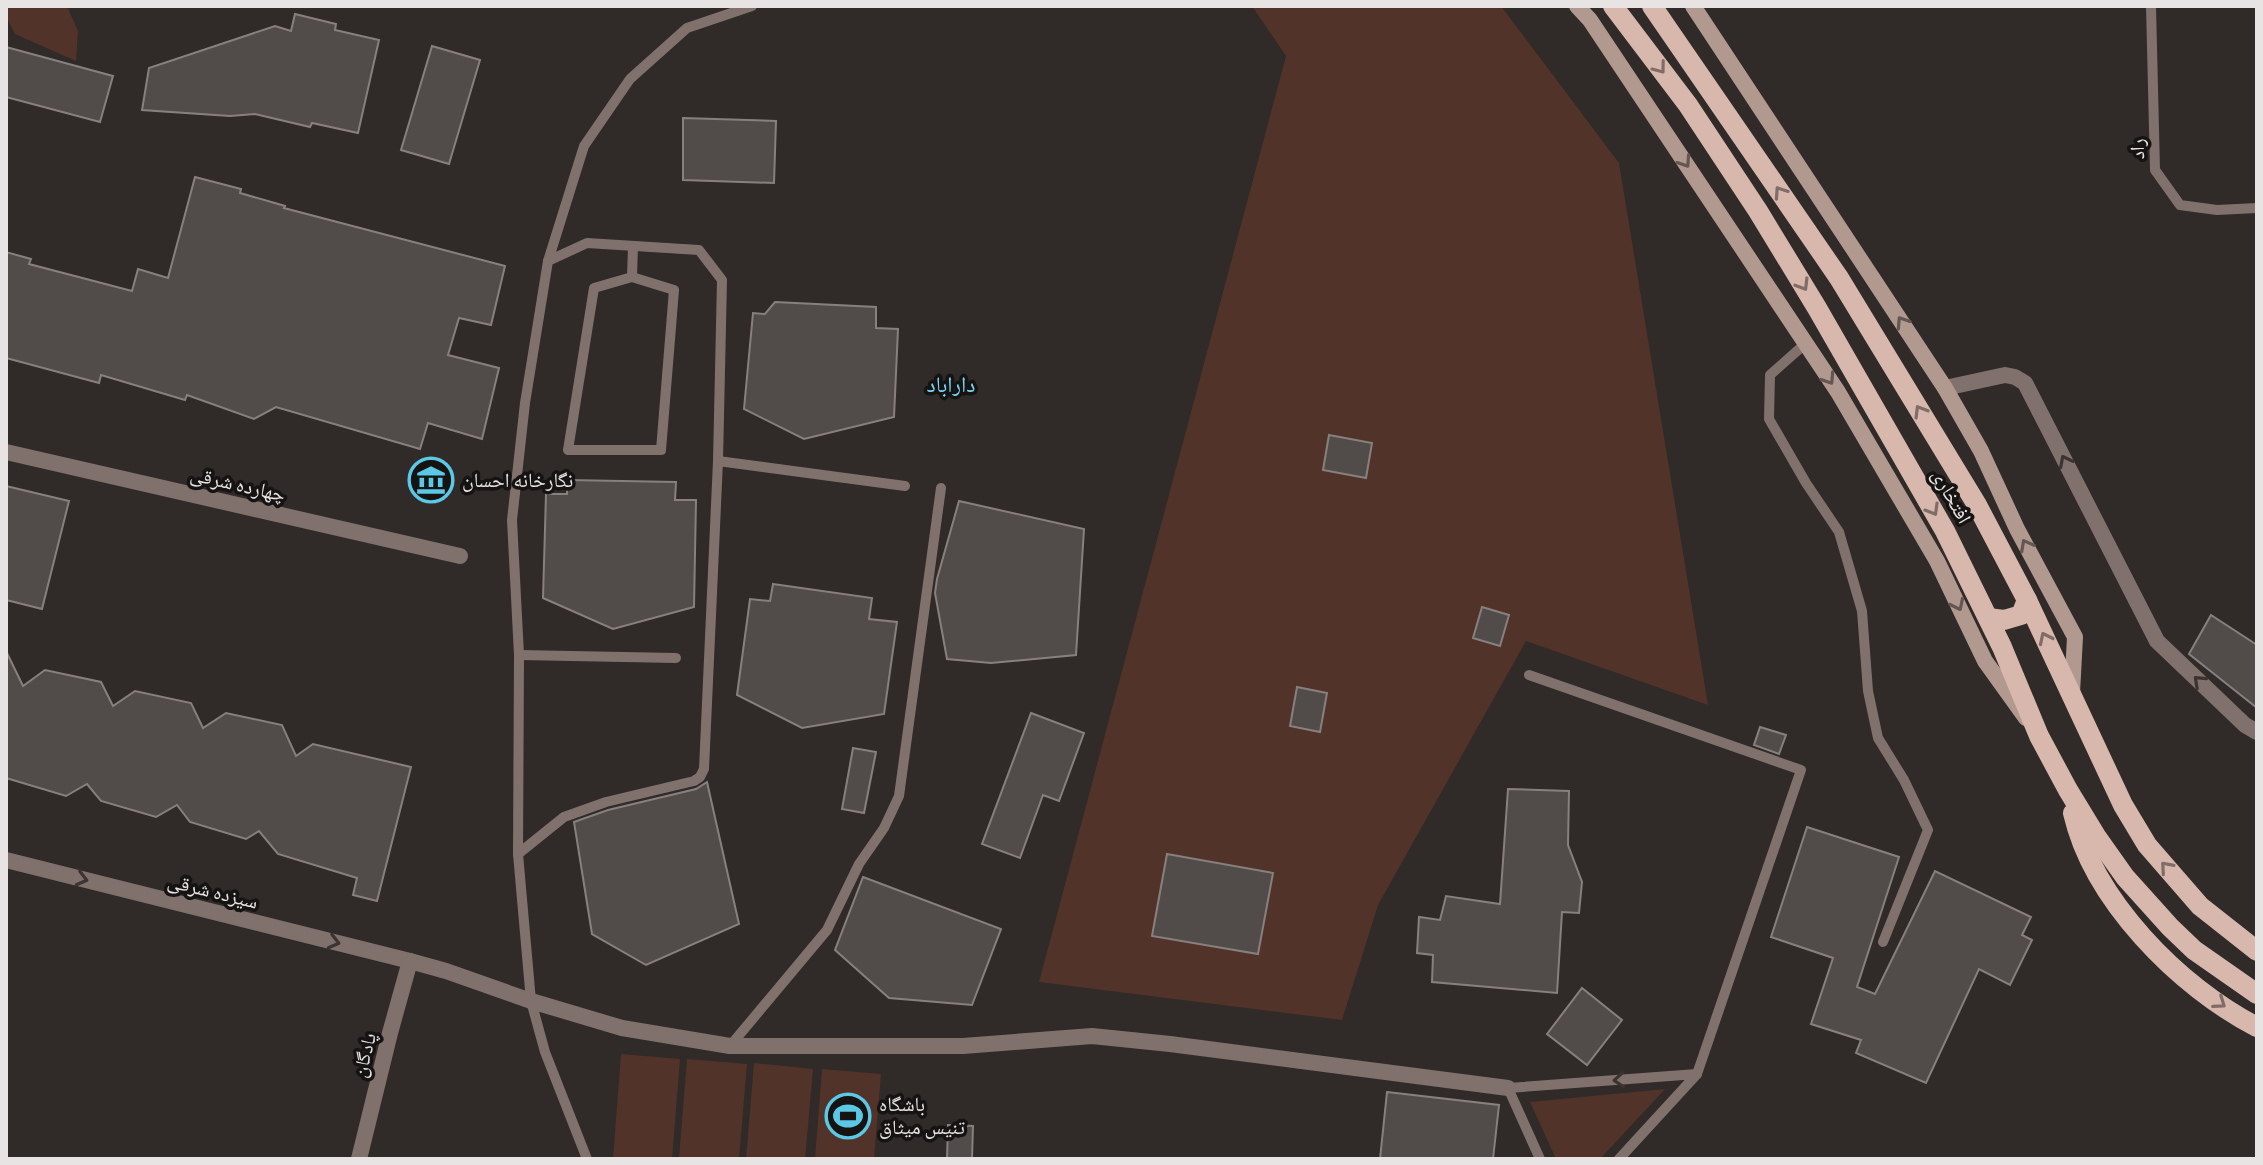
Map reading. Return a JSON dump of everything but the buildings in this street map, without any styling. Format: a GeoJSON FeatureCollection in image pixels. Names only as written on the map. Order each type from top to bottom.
{"type":"FeatureCollection","features":[{"type":"Feature","properties":{"kind":"main road"},"geometry":{"type":"LineString","coordinates":[[1577,6],[1590,20],[1838,392],[1937,561],[1985,661],[2039,736]]}},
{"type":"Feature","properties":{"kind":"main road","name":"افتخاری"},"geometry":{"type":"LineString","coordinates":[[1613,6],[1688,105],[1817,308],[1945,531],[1988,618],[2039,736],[2096,836],[2125,877],[2194,950],[2257,994]]}},
{"type":"Feature","properties":{"kind":"main road","name":"افتخاری"},"geometry":{"type":"LineString","coordinates":[[1652,6],[1839,278],[1977,505],[2027,600],[2123,805],[2147,845],[2200,906],[2257,951]]}},
{"type":"Feature","properties":{"kind":"main road"},"geometry":{"type":"LineString","coordinates":[[1693,6],[1945,388],[1981,451],[2017,529],[2075,637],[2072,695]]}},
{"type":"Feature","properties":{"kind":"main road"},"geometry":{"type":"LineString","coordinates":[[1988,618],[2004,620],[2021,615],[2027,600]]}},
{"type":"Feature","properties":{"kind":"main road"},"geometry":{"type":"LineString","coordinates":[[2068,790],[2076,828],[2089,861],[2128,923],[2183,978],[2257,1027]]}},
{"type":"Feature","properties":{"kind":"street"},"geometry":{"type":"LineString","coordinates":[[1945,388],[2005,375],[2025,383],[2157,641],[2245,725],[2257,732]]}},
{"type":"Feature","properties":{"kind":"street","name":"چهارده شرقی"},"geometry":{"type":"LineString","coordinates":[[6,452],[460,556]]}},
{"type":"Feature","properties":{"kind":"street","name":"سیزده شرقی"},"geometry":{"type":"LineString","coordinates":[[6,860],[410,961],[622,1028],[730,1046],[963,1046],[1092,1036],[1508,1088]]}},
{"type":"Feature","properties":{"kind":"street","name":"پادگان"},"geometry":{"type":"LineString","coordinates":[[359,1159],[410,961]]}},
{"type":"Feature","properties":{"kind":"lane"},"geometry":{"type":"LineString","coordinates":[[587,1159],[545,1052],[531,1001],[518,854],[519,655],[512,520],[525,403],[548,261],[584,146],[630,79],[687,28],[752,6]]}},
{"type":"Feature","properties":{"kind":"lane","name":"راد"},"geometry":{"type":"LineString","coordinates":[[2151,6],[2155,170],[2180,205],[2217,210],[2257,208]]}},
{"type":"Feature","properties":{"kind":"lane"},"geometry":{"type":"LineString","coordinates":[[518,854],[564,817],[606,802],[694,781],[704,769],[718,461],[722,280],[699,250],[587,243],[548,261]]}},
{"type":"Feature","properties":{"kind":"lane"},"geometry":{"type":"LineString","coordinates":[[632,277],[633,246]]}},
{"type":"Feature","properties":{"kind":"lane"},"geometry":{"type":"LineString","coordinates":[[632,277],[674,290],[661,450],[568,450],[594,288],[632,277]]}},
{"type":"Feature","properties":{"kind":"lane"},"geometry":{"type":"LineString","coordinates":[[1806,343],[1770,375],[1769,419],[1839,532],[1862,611],[1868,691],[1878,738],[1904,780],[1928,830],[1883,942]]}},
{"type":"Feature","properties":{"kind":"lane"},"geometry":{"type":"LineString","coordinates":[[718,461],[905,486]]}},
{"type":"Feature","properties":{"kind":"lane"},"geometry":{"type":"LineString","coordinates":[[730,1046],[827,930],[859,864],[884,828],[899,796],[941,488]]}},
{"type":"Feature","properties":{"kind":"lane"},"geometry":{"type":"LineString","coordinates":[[519,655],[676,658]]}},
{"type":"Feature","properties":{"kind":"lane"},"geometry":{"type":"LineString","coordinates":[[1529,675],[1801,770],[1697,1074],[1619,1159]]}},
{"type":"Feature","properties":{"kind":"lane"},"geometry":{"type":"LineString","coordinates":[[1540,1159],[1508,1088],[1697,1074]]}},
{"type":"Feature","properties":{"kind":"shaded area"},"geometry":{"type":"Polygon","coordinates":[[[6,6],[67,6],[78,31],[76,61],[15,34],[6,16],[6,6]]]}},
{"type":"Feature","properties":{"kind":"shaded area"},"geometry":{"type":"Polygon","coordinates":[[[1252,6],[1501,6],[1619,163],[1708,705],[1526,641],[1378,905],[1342,1020],[1039,982],[1286,56],[1252,6]]]}},
{"type":"Feature","properties":{"kind":"shaded area"},"geometry":{"type":"Polygon","coordinates":[[[621,1054],[680,1059],[672,1159],[613,1159],[621,1054]]]}},
{"type":"Feature","properties":{"kind":"shaded area"},"geometry":{"type":"Polygon","coordinates":[[[687,1059],[747,1064],[739,1159],[679,1159],[687,1059]]]}},
{"type":"Feature","properties":{"kind":"shaded area"},"geometry":{"type":"Polygon","coordinates":[[[754,1063],[813,1069],[805,1159],[746,1159],[754,1063]]]}},
{"type":"Feature","properties":{"kind":"shaded area","name":"باشگاه تنيس ميثاق"},"geometry":{"type":"Polygon","coordinates":[[[822,1069],[881,1074],[874,1159],[815,1159],[822,1069]]]}},
{"type":"Feature","properties":{"kind":"shaded area"},"geometry":{"type":"Polygon","coordinates":[[[1665,1089],[1600,1159],[1556,1159],[1530,1102],[1665,1089]]]}},
{"type":"Feature","properties":{"kind":"place","name":"نگارخانه احسان"},"geometry":{"type":"Point","coordinates":[431,480]}},
{"type":"Feature","properties":{"kind":"place","name":"باشگاه تنيس ميثاق"},"geometry":{"type":"Point","coordinates":[848,1116]}},
{"type":"Feature","properties":{"kind":"district","name":"داراباد"},"geometry":{"type":"Point","coordinates":[951,384]}}]}
